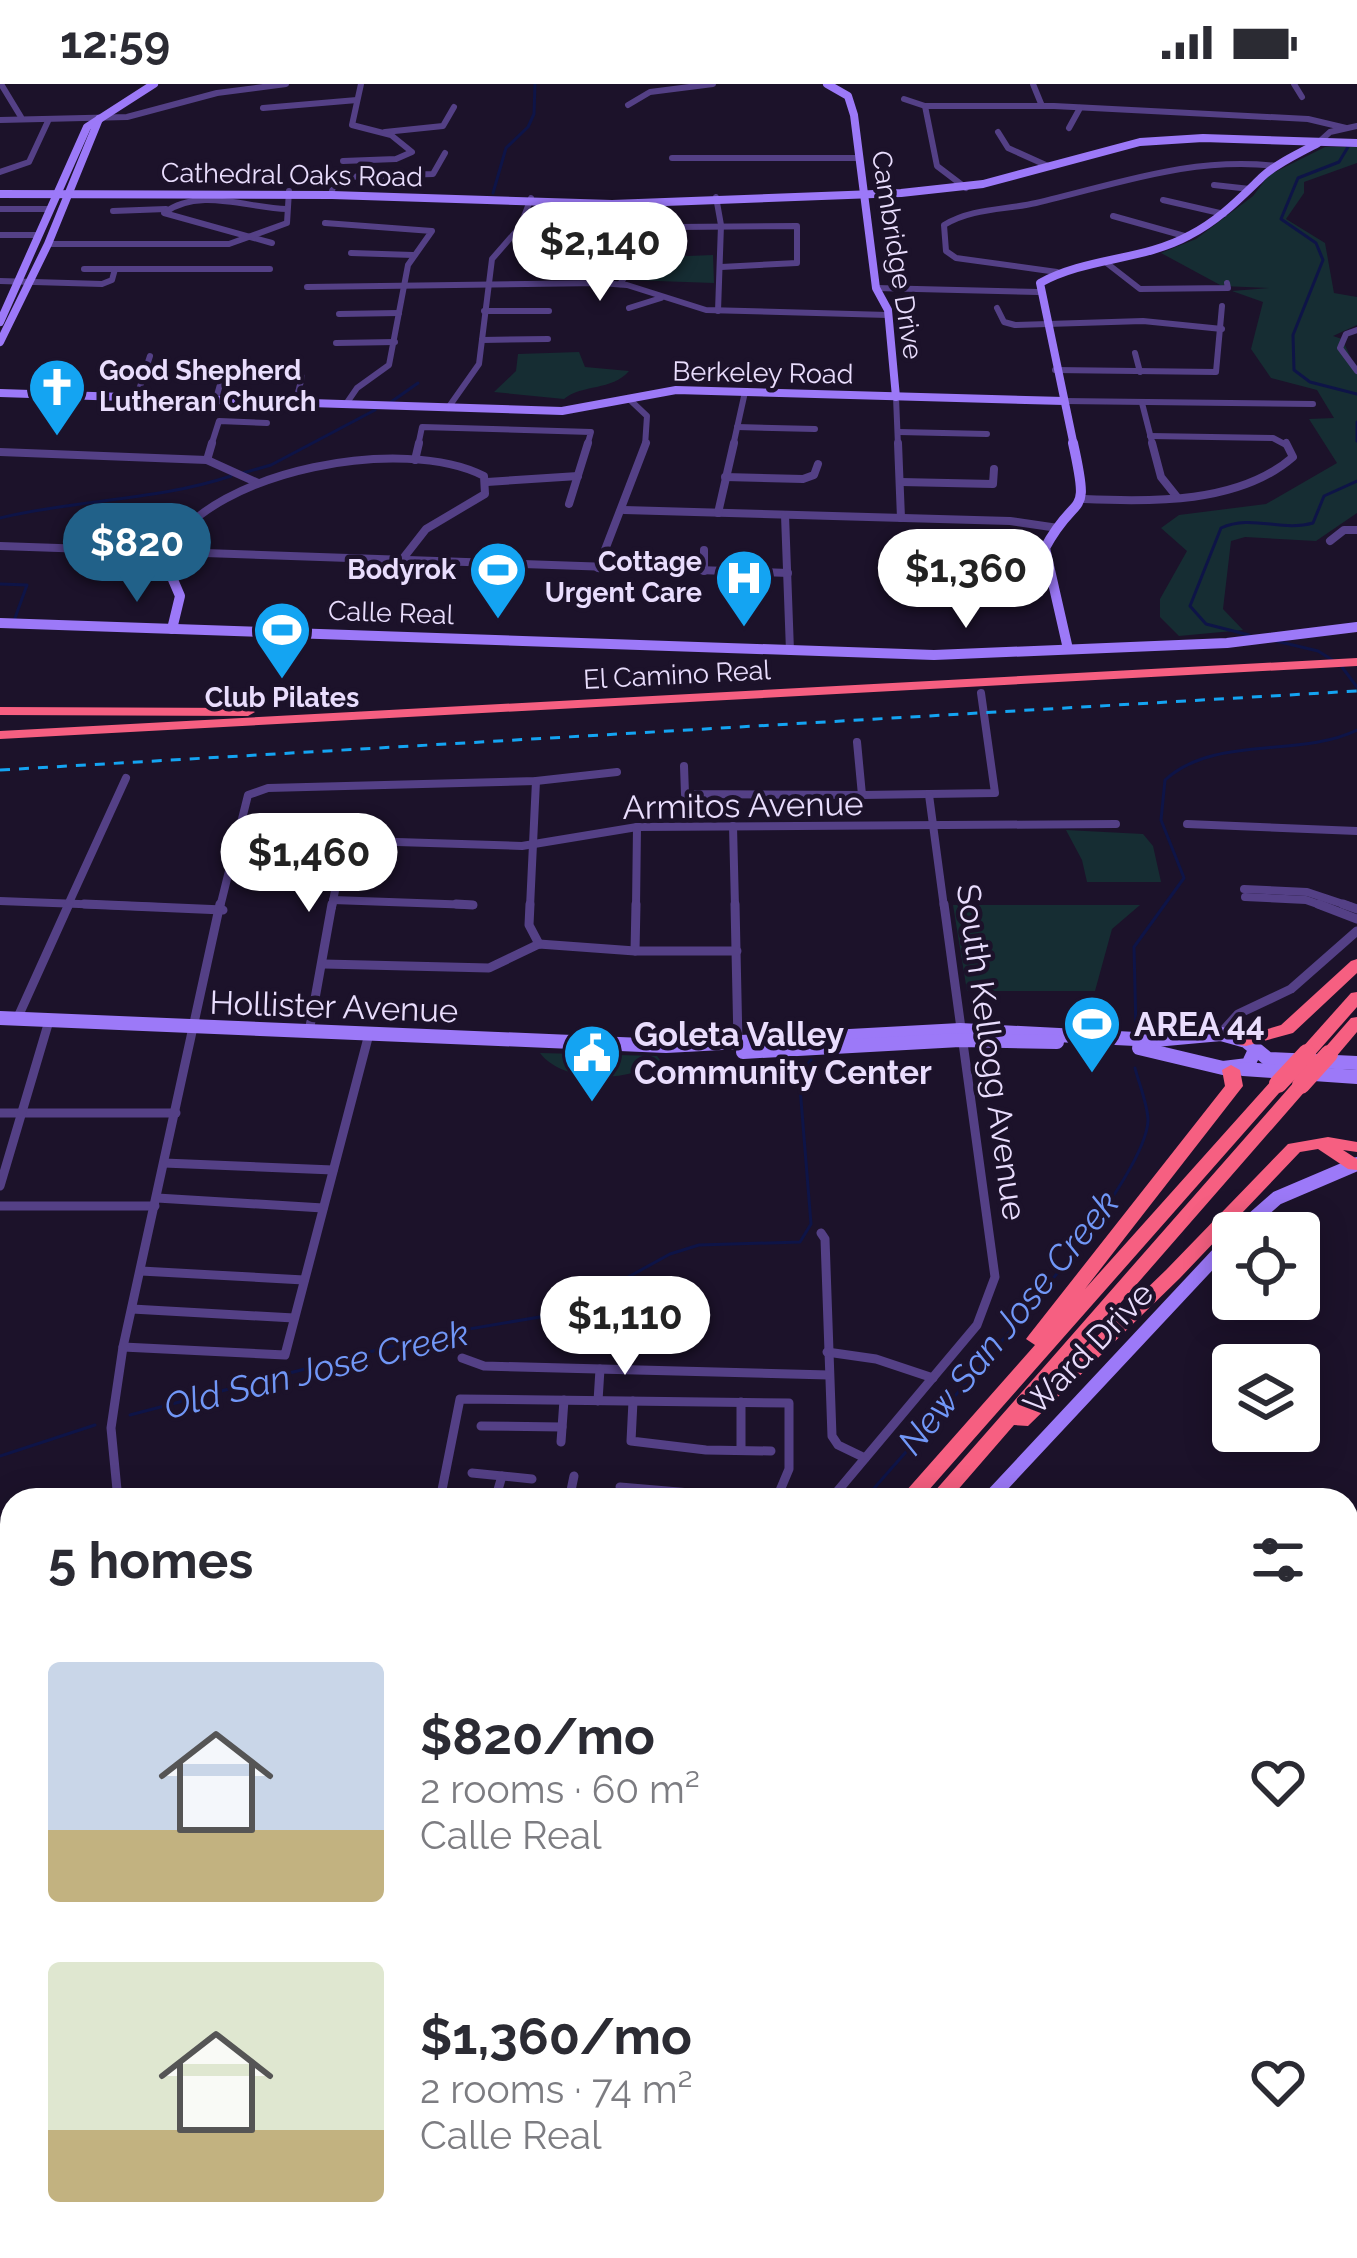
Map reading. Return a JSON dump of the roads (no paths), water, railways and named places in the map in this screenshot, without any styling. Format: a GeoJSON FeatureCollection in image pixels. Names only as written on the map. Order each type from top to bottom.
{"type":"FeatureCollection","features":[{"type":"Feature","properties":{"kind":"highway","name":"El Camino Real"},"geometry":{"type":"LineString","coordinates":[[0,737],[1337,655],[1356,659]]}},
{"type":"Feature","properties":{"kind":"highway","name":"El Camino Real"},"geometry":{"type":"LineString","coordinates":[[0,725],[1356,659]]}},
{"type":"Feature","properties":{"kind":"highway"},"geometry":{"type":"LineString","coordinates":[[0,711],[259,712]]}},
{"type":"Feature","properties":{"kind":"highway"},"geometry":{"type":"LineString","coordinates":[[1246,1043],[1287,1029],[1357,964]]}},
{"type":"Feature","properties":{"kind":"highway"},"geometry":{"type":"LineString","coordinates":[[919,1488],[1357,997]]}},
{"type":"Feature","properties":{"kind":"highway"},"geometry":{"type":"LineString","coordinates":[[948,1488],[1357,1022]]}},
{"type":"Feature","properties":{"kind":"highway"},"geometry":{"type":"LineString","coordinates":[[962,1439],[994,1390],[1234,1086],[1236,1069]]}},
{"type":"Feature","properties":{"kind":"highway"},"geometry":{"type":"LineString","coordinates":[[983,1448],[1017,1425],[1292,1152],[1325,1147],[1356,1159]]}},
{"type":"Feature","properties":{"kind":"main road"},"geometry":{"type":"LineString","coordinates":[[0,322],[48,244],[64,192],[99,119],[154,84]]}},
{"type":"Feature","properties":{"kind":"main road","name":"Cambridge Drive"},"geometry":{"type":"LineString","coordinates":[[827,84],[850,100],[875,288],[888,315],[896,397]]}},
{"type":"Feature","properties":{"kind":"main road","name":"Cathedral Oaks Road"},"geometry":{"type":"LineString","coordinates":[[0,192],[655,201],[863,194],[966,188],[1110,147],[1163,139],[1357,143]]}},
{"type":"Feature","properties":{"kind":"main road"},"geometry":{"type":"LineString","coordinates":[[1068,650],[1045,551],[1084,499],[1038,292],[1044,278],[1160,249],[1188,237],[1224,214],[1277,166],[1319,142]]}},
{"type":"Feature","properties":{"kind":"main road"},"geometry":{"type":"LineString","coordinates":[[0,342],[51,209],[64,192]]}},
{"type":"Feature","properties":{"kind":"main road","name":"Cathedral Oaks Road"},"geometry":{"type":"LineString","coordinates":[[288,193],[530,199]]}},
{"type":"Feature","properties":{"kind":"main road","name":"Berkeley Road"},"geometry":{"type":"LineString","coordinates":[[0,392],[570,411],[676,390],[1064,401]]}},
{"type":"Feature","properties":{"kind":"main road"},"geometry":{"type":"LineString","coordinates":[[172,629],[180,596],[168,568],[173,553]]}},
{"type":"Feature","properties":{"kind":"main road","name":"Calle Real"},"geometry":{"type":"LineString","coordinates":[[0,623],[934,655],[1245,641],[1291,630]]}},
{"type":"Feature","properties":{"kind":"main road","name":"Calle Real"},"geometry":{"type":"LineString","coordinates":[[1068,650],[1357,624]]}},
{"type":"Feature","properties":{"kind":"main road","name":"Hollister Avenue"},"geometry":{"type":"LineString","coordinates":[[0,1018],[737,1047],[960,1035],[1156,1044],[1220,1034]]}},
{"type":"Feature","properties":{"kind":"main road"},"geometry":{"type":"LineString","coordinates":[[1220,1034],[1246,1043],[1268,1059],[1357,1063]]}},
{"type":"Feature","properties":{"kind":"main road"},"geometry":{"type":"LineString","coordinates":[[1196,1058],[1192,1046],[1204,1037]]}},
{"type":"Feature","properties":{"kind":"main road"},"geometry":{"type":"LineString","coordinates":[[1236,1069],[1254,1061],[1246,1043]]}},
{"type":"Feature","properties":{"kind":"main road","name":"Hollister Avenue"},"geometry":{"type":"LineString","coordinates":[[1156,1044],[1211,1067],[1236,1069]]}},
{"type":"Feature","properties":{"kind":"main road"},"geometry":{"type":"LineString","coordinates":[[1236,1069],[1357,1077]]}},
{"type":"Feature","properties":{"kind":"main road","name":"Ward Drive"},"geometry":{"type":"LineString","coordinates":[[1255,1212],[1286,1190],[1356,1159]]}},
{"type":"Feature","properties":{"kind":"main road","name":"Ward Drive"},"geometry":{"type":"LineString","coordinates":[[999,1488],[1212,1260]]}},
{"type":"Feature","properties":{"kind":"street"},"geometry":{"type":"LineString","coordinates":[[1,84],[16,104],[16,115],[49,119]]}},
{"type":"Feature","properties":{"kind":"street"},"geometry":{"type":"LineString","coordinates":[[0,120],[127,117],[217,93],[286,84]]}},
{"type":"Feature","properties":{"kind":"street"},"geometry":{"type":"LineString","coordinates":[[344,161],[411,154],[397,138],[352,125],[361,84]]}},
{"type":"Feature","properties":{"kind":"street"},"geometry":{"type":"LineString","coordinates":[[628,105],[650,92],[713,84]]}},
{"type":"Feature","properties":{"kind":"street"},"geometry":{"type":"LineString","coordinates":[[1033,84],[1042,106]]}},
{"type":"Feature","properties":{"kind":"street"},"geometry":{"type":"LineString","coordinates":[[1294,84],[1302,97]]}},
{"type":"Feature","properties":{"kind":"street"},"geometry":{"type":"LineString","coordinates":[[904,99],[925,106],[1079,107],[1308,119],[1346,128]]}},
{"type":"Feature","properties":{"kind":"street"},"geometry":{"type":"LineString","coordinates":[[262,108],[357,100]]}},
{"type":"Feature","properties":{"kind":"street"},"geometry":{"type":"LineString","coordinates":[[925,106],[938,166],[966,188]]}},
{"type":"Feature","properties":{"kind":"street"},"geometry":{"type":"LineString","coordinates":[[379,132],[443,126],[454,107]]}},
{"type":"Feature","properties":{"kind":"street"},"geometry":{"type":"LineString","coordinates":[[1069,128],[1079,107]]}},
{"type":"Feature","properties":{"kind":"street"},"geometry":{"type":"LineString","coordinates":[[0,172],[29,162],[49,119]]}},
{"type":"Feature","properties":{"kind":"street"},"geometry":{"type":"LineString","coordinates":[[1319,142],[1357,126]]}},
{"type":"Feature","properties":{"kind":"street"},"geometry":{"type":"LineString","coordinates":[[998,132],[1008,148],[1048,166]]}},
{"type":"Feature","properties":{"kind":"street"},"geometry":{"type":"LineString","coordinates":[[332,191],[335,180],[345,178],[433,174],[446,153]]}},
{"type":"Feature","properties":{"kind":"street"},"geometry":{"type":"LineString","coordinates":[[672,158],[859,158]]}},
{"type":"Feature","properties":{"kind":"street"},"geometry":{"type":"LineString","coordinates":[[1057,272],[956,258],[946,251],[944,224],[1031,205],[1163,166],[1232,161],[1277,166]]}},
{"type":"Feature","properties":{"kind":"street"},"geometry":{"type":"LineString","coordinates":[[1214,184],[1250,189]]}},
{"type":"Feature","properties":{"kind":"street"},"geometry":{"type":"LineString","coordinates":[[48,244],[230,244],[287,223],[288,193]]}},
{"type":"Feature","properties":{"kind":"street"},"geometry":{"type":"LineString","coordinates":[[716,197],[721,225],[718,311]]}},
{"type":"Feature","properties":{"kind":"street"},"geometry":{"type":"LineString","coordinates":[[448,408],[476,372],[492,259],[520,227],[530,199]]}},
{"type":"Feature","properties":{"kind":"street"},"geometry":{"type":"LineString","coordinates":[[113,211],[166,209],[200,200],[286,208]]}},
{"type":"Feature","properties":{"kind":"street"},"geometry":{"type":"LineString","coordinates":[[1163,200],[1224,214]]}},
{"type":"Feature","properties":{"kind":"street"},"geometry":{"type":"LineString","coordinates":[[0,209],[51,209]]}},
{"type":"Feature","properties":{"kind":"street"},"geometry":{"type":"LineString","coordinates":[[166,209],[164,216],[170,221],[272,243]]}},
{"type":"Feature","properties":{"kind":"street"},"geometry":{"type":"LineString","coordinates":[[1113,216],[1188,237]]}},
{"type":"Feature","properties":{"kind":"street"},"geometry":{"type":"LineString","coordinates":[[325,223],[431,229],[413,255],[403,286],[386,370],[358,388],[346,404]]}},
{"type":"Feature","properties":{"kind":"street"},"geometry":{"type":"LineString","coordinates":[[675,227],[796,224],[796,266],[721,267]]}},
{"type":"Feature","properties":{"kind":"street"},"geometry":{"type":"LineString","coordinates":[[0,235],[40,235]]}},
{"type":"Feature","properties":{"kind":"street"},"geometry":{"type":"LineString","coordinates":[[351,253],[413,255]]}},
{"type":"Feature","properties":{"kind":"street"},"geometry":{"type":"LineString","coordinates":[[620,284],[626,275],[627,256]]}},
{"type":"Feature","properties":{"kind":"street"},"geometry":{"type":"LineString","coordinates":[[1104,261],[1140,289],[1228,288],[1227,283]]}},
{"type":"Feature","properties":{"kind":"street"},"geometry":{"type":"LineString","coordinates":[[84,268],[270,269]]}},
{"type":"Feature","properties":{"kind":"street"},"geometry":{"type":"LineString","coordinates":[[0,281],[104,283],[112,280],[115,269]]}},
{"type":"Feature","properties":{"kind":"street"},"geometry":{"type":"LineString","coordinates":[[308,287],[620,284],[718,311],[888,315]]}},
{"type":"Feature","properties":{"kind":"street"},"geometry":{"type":"LineString","coordinates":[[875,288],[1038,292]]}},
{"type":"Feature","properties":{"kind":"street"},"geometry":{"type":"LineString","coordinates":[[629,308],[661,298]]}},
{"type":"Feature","properties":{"kind":"street"},"geometry":{"type":"LineString","coordinates":[[790,313],[792,301]]}},
{"type":"Feature","properties":{"kind":"street"},"geometry":{"type":"LineString","coordinates":[[1055,370],[1216,372],[1222,306]]}},
{"type":"Feature","properties":{"kind":"street"},"geometry":{"type":"LineString","coordinates":[[997,308],[1004,322],[1046,326],[1143,321],[1222,328]]}},
{"type":"Feature","properties":{"kind":"street"},"geometry":{"type":"LineString","coordinates":[[484,311],[549,311]]}},
{"type":"Feature","properties":{"kind":"street"},"geometry":{"type":"LineString","coordinates":[[339,314],[399,313]]}},
{"type":"Feature","properties":{"kind":"street"},"geometry":{"type":"LineString","coordinates":[[1357,330],[1346,334],[1340,348],[1357,371]]}},
{"type":"Feature","properties":{"kind":"street"},"geometry":{"type":"LineString","coordinates":[[482,340],[548,339]]}},
{"type":"Feature","properties":{"kind":"street"},"geometry":{"type":"LineString","coordinates":[[335,343],[395,341]]}},
{"type":"Feature","properties":{"kind":"street"},"geometry":{"type":"LineString","coordinates":[[1135,353],[1140,372]]}},
{"type":"Feature","properties":{"kind":"street"},"geometry":{"type":"LineString","coordinates":[[136,399],[150,356]]}},
{"type":"Feature","properties":{"kind":"street"},"geometry":{"type":"LineString","coordinates":[[215,402],[224,374]]}},
{"type":"Feature","properties":{"kind":"street"},"geometry":{"type":"LineString","coordinates":[[296,404],[302,377]]}},
{"type":"Feature","properties":{"kind":"street"},"geometry":{"type":"LineString","coordinates":[[718,513],[745,392]]}},
{"type":"Feature","properties":{"kind":"street","name":"Cambridge Drive"},"geometry":{"type":"LineString","coordinates":[[896,397],[901,518]]}},
{"type":"Feature","properties":{"kind":"street"},"geometry":{"type":"LineString","coordinates":[[598,568],[606,540],[624,510],[648,425],[640,407],[628,399]]}},
{"type":"Feature","properties":{"kind":"street","name":"Berkeley Road"},"geometry":{"type":"LineString","coordinates":[[1064,401],[1313,404]]}},
{"type":"Feature","properties":{"kind":"street"},"geometry":{"type":"LineString","coordinates":[[1142,404],[1161,476],[1177,497]]}},
{"type":"Feature","properties":{"kind":"street"},"geometry":{"type":"LineString","coordinates":[[207,460],[219,422],[267,423]]}},
{"type":"Feature","properties":{"kind":"street"},"geometry":{"type":"LineString","coordinates":[[415,460],[422,427],[591,432],[569,504]]}},
{"type":"Feature","properties":{"kind":"street"},"geometry":{"type":"LineString","coordinates":[[737,427],[815,429]]}},
{"type":"Feature","properties":{"kind":"street"},"geometry":{"type":"LineString","coordinates":[[899,432],[987,434]]}},
{"type":"Feature","properties":{"kind":"street"},"geometry":{"type":"LineString","coordinates":[[1084,499],[1177,497],[1252,480],[1290,463],[1291,450],[1285,442],[1265,436],[1150,436]]}},
{"type":"Feature","properties":{"kind":"street"},"geometry":{"type":"LineString","coordinates":[[0,452],[207,460],[258,483]]}},
{"type":"Feature","properties":{"kind":"street"},"geometry":{"type":"LineString","coordinates":[[173,553],[181,549],[186,536],[182,532],[199,512],[258,483],[287,475],[415,460],[469,466],[487,482],[578,476]]}},
{"type":"Feature","properties":{"kind":"street"},"geometry":{"type":"LineString","coordinates":[[725,477],[810,478],[818,464]]}},
{"type":"Feature","properties":{"kind":"street"},"geometry":{"type":"LineString","coordinates":[[902,482],[993,484],[994,469]]}},
{"type":"Feature","properties":{"kind":"street"},"geometry":{"type":"LineString","coordinates":[[401,561],[407,546],[439,518],[481,497],[487,482]]}},
{"type":"Feature","properties":{"kind":"street"},"geometry":{"type":"LineString","coordinates":[[624,510],[1021,521],[1058,528]]}},
{"type":"Feature","properties":{"kind":"street"},"geometry":{"type":"LineString","coordinates":[[785,515],[790,650]]}},
{"type":"Feature","properties":{"kind":"street"},"geometry":{"type":"LineString","coordinates":[[1330,541],[1344,530],[1357,530]]}},
{"type":"Feature","properties":{"kind":"street"},"geometry":{"type":"LineString","coordinates":[[414,561],[419,546],[415,542]]}},
{"type":"Feature","properties":{"kind":"street"},"geometry":{"type":"LineString","coordinates":[[0,546],[788,574]]}},
{"type":"Feature","properties":{"kind":"street"},"geometry":{"type":"LineString","coordinates":[[704,550],[704,572]]}},
{"type":"Feature","properties":{"kind":"street"},"geometry":{"type":"LineString","coordinates":[[684,766],[685,794],[929,795],[997,790],[981,693]]}},
{"type":"Feature","properties":{"kind":"street"},"geometry":{"type":"LineString","coordinates":[[857,742],[862,795]]}},
{"type":"Feature","properties":{"kind":"street"},"geometry":{"type":"LineString","coordinates":[[117,1488],[111,1429],[123,1348],[246,798],[252,792],[536,781],[617,772]]}},
{"type":"Feature","properties":{"kind":"street"},"geometry":{"type":"LineString","coordinates":[[17,1019],[127,778]]}},
{"type":"Feature","properties":{"kind":"street"},"geometry":{"type":"LineString","coordinates":[[536,781],[529,925],[539,944]]}},
{"type":"Feature","properties":{"kind":"street","name":"South Kellogg Avenue"},"geometry":{"type":"LineString","coordinates":[[840,1488],[977,1325],[995,1277],[929,795]]}},
{"type":"Feature","properties":{"kind":"street","name":"Armitos Avenue"},"geometry":{"type":"LineString","coordinates":[[301,839],[532,845],[637,827],[1115,824]]}},
{"type":"Feature","properties":{"kind":"street"},"geometry":{"type":"LineString","coordinates":[[1187,824],[1357,831]]}},
{"type":"Feature","properties":{"kind":"street"},"geometry":{"type":"LineString","coordinates":[[733,826],[737,1047]]}},
{"type":"Feature","properties":{"kind":"street"},"geometry":{"type":"LineString","coordinates":[[635,951],[637,827]]}},
{"type":"Feature","properties":{"kind":"street"},"geometry":{"type":"LineString","coordinates":[[309,1032],[344,841]]}},
{"type":"Feature","properties":{"kind":"street"},"geometry":{"type":"LineString","coordinates":[[1357,909],[1307,892],[1244,893],[1306,900],[1357,919]]}},
{"type":"Feature","properties":{"kind":"street"},"geometry":{"type":"LineString","coordinates":[[334,900],[473,905]]}},
{"type":"Feature","properties":{"kind":"street"},"geometry":{"type":"LineString","coordinates":[[0,902],[223,910]]}},
{"type":"Feature","properties":{"kind":"street"},"geometry":{"type":"LineString","coordinates":[[1220,1034],[1238,1014],[1291,989],[1357,931]]}},
{"type":"Feature","properties":{"kind":"street"},"geometry":{"type":"LineString","coordinates":[[324,964],[489,968],[539,944],[635,951],[737,950]]}},
{"type":"Feature","properties":{"kind":"street"},"geometry":{"type":"LineString","coordinates":[[1238,1014],[1246,1043]]}},
{"type":"Feature","properties":{"kind":"street"},"geometry":{"type":"LineString","coordinates":[[0,1186],[50,1021]]}},
{"type":"Feature","properties":{"kind":"street"},"geometry":{"type":"LineString","coordinates":[[123,1348],[285,1355],[370,1034]]}},
{"type":"Feature","properties":{"kind":"street"},"geometry":{"type":"LineString","coordinates":[[0,1113],[176,1113]]}},
{"type":"Feature","properties":{"kind":"street"},"geometry":{"type":"LineString","coordinates":[[164,1163],[333,1170]]}},
{"type":"Feature","properties":{"kind":"street"},"geometry":{"type":"LineString","coordinates":[[0,1206],[156,1202],[323,1208]]}},
{"type":"Feature","properties":{"kind":"street"},"geometry":{"type":"LineString","coordinates":[[821,1233],[825,1239],[832,1436],[865,1458]]}},
{"type":"Feature","properties":{"kind":"street"},"geometry":{"type":"LineString","coordinates":[[141,1271],[304,1280]]}},
{"type":"Feature","properties":{"kind":"street"},"geometry":{"type":"LineString","coordinates":[[131,1309],[294,1318]]}},
{"type":"Feature","properties":{"kind":"street"},"geometry":{"type":"LineString","coordinates":[[827,1352],[875,1359],[933,1378]]}},
{"type":"Feature","properties":{"kind":"street"},"geometry":{"type":"LineString","coordinates":[[462,1358],[484,1366],[829,1376]]}},
{"type":"Feature","properties":{"kind":"street"},"geometry":{"type":"LineString","coordinates":[[598,1400],[600,1369]]}},
{"type":"Feature","properties":{"kind":"street"},"geometry":{"type":"LineString","coordinates":[[442,1488],[460,1399],[789,1403],[789,1468],[781,1488]]}},
{"type":"Feature","properties":{"kind":"street"},"geometry":{"type":"LineString","coordinates":[[561,1442],[564,1400]]}},
{"type":"Feature","properties":{"kind":"street"},"geometry":{"type":"LineString","coordinates":[[633,1401],[631,1441],[771,1450]]}},
{"type":"Feature","properties":{"kind":"street"},"geometry":{"type":"LineString","coordinates":[[741,1402],[741,1450]]}},
{"type":"Feature","properties":{"kind":"street"},"geometry":{"type":"LineString","coordinates":[[481,1426],[562,1427]]}},
{"type":"Feature","properties":{"kind":"street"},"geometry":{"type":"LineString","coordinates":[[472,1473],[532,1479]]}},
{"type":"Feature","properties":{"kind":"street"},"geometry":{"type":"LineString","coordinates":[[498,1488],[502,1476]]}},
{"type":"Feature","properties":{"kind":"street"},"geometry":{"type":"LineString","coordinates":[[571,1488],[574,1476]]}},
{"type":"Feature","properties":{"kind":"waterway"},"geometry":{"type":"LineString","coordinates":[[493,193],[506,148],[528,127],[534,114],[535,84]]}},
{"type":"Feature","properties":{"kind":"waterway"},"geometry":{"type":"LineString","coordinates":[[1348,147],[1339,162],[1298,178],[1281,219],[1316,243],[1323,260],[1293,335],[1294,370],[1310,382],[1357,394]]}},
{"type":"Feature","properties":{"kind":"waterway"},"geometry":{"type":"LineString","coordinates":[[391,402],[418,383]]}},
{"type":"Feature","properties":{"kind":"waterway"},"geometry":{"type":"LineString","coordinates":[[243,473],[271,465],[375,410]]}},
{"type":"Feature","properties":{"kind":"waterway"},"geometry":{"type":"LineString","coordinates":[[1357,422],[1357,441]]}},
{"type":"Feature","properties":{"kind":"waterway"},"geometry":{"type":"LineString","coordinates":[[0,518],[231,476]]}},
{"type":"Feature","properties":{"kind":"waterway"},"geometry":{"type":"LineString","coordinates":[[1249,635],[1206,624],[1190,606],[1221,528],[1244,523],[1313,523],[1324,496],[1357,481]]}},
{"type":"Feature","properties":{"kind":"waterway"},"geometry":{"type":"LineString","coordinates":[[0,584],[27,585],[15,618]]}},
{"type":"Feature","properties":{"kind":"waterway"},"geometry":{"type":"LineString","coordinates":[[1276,641],[1318,651],[1334,661]]}},
{"type":"Feature","properties":{"kind":"waterway"},"geometry":{"type":"LineString","coordinates":[[1342,667],[1357,687]]}},
{"type":"Feature","properties":{"kind":"waterway"},"geometry":{"type":"LineString","coordinates":[[1136,1031],[1134,947],[1184,878],[1161,820],[1165,780],[1208,757],[1310,743],[1357,730]]}},
{"type":"Feature","properties":{"kind":"waterway","name":"Old San Jose Creek"},"geometry":{"type":"LineString","coordinates":[[130,1415],[434,1335],[563,1313],[670,1254],[699,1245],[800,1242],[811,1224],[799,1075],[811,1060]]}},
{"type":"Feature","properties":{"kind":"waterway","name":"New San Jose Creek"},"geometry":{"type":"LineString","coordinates":[[874,1488],[1026,1313],[1110,1201],[1137,1155],[1148,1121],[1135,1068]]}},
{"type":"Feature","properties":{"kind":"waterway","name":"Old San Jose Creek"},"geometry":{"type":"LineString","coordinates":[[0,1456],[95,1425]]}},
{"type":"Feature","properties":{"kind":"railway"},"geometry":{"type":"LineString","coordinates":[[0,770],[1357,691]]}},
{"type":"Feature","properties":{"kind":"place","name":"Good Shepherd Lutheran Church"},"geometry":{"type":"Point","coordinates":[57,438]}},
{"type":"Feature","properties":{"kind":"place","name":"Bodyrok"},"geometry":{"type":"Point","coordinates":[498,621]}},
{"type":"Feature","properties":{"kind":"place","name":"Cottage Urgent Care"},"geometry":{"type":"Point","coordinates":[744,629]}},
{"type":"Feature","properties":{"kind":"place","name":"Club Pilates"},"geometry":{"type":"Point","coordinates":[282,681]}},
{"type":"Feature","properties":{"kind":"place","name":"AREA 44"},"geometry":{"type":"Point","coordinates":[1092,1075]}},
{"type":"Feature","properties":{"kind":"place","name":"Goleta Valley Community Center"},"geometry":{"type":"Point","coordinates":[592,1104]}}]}
